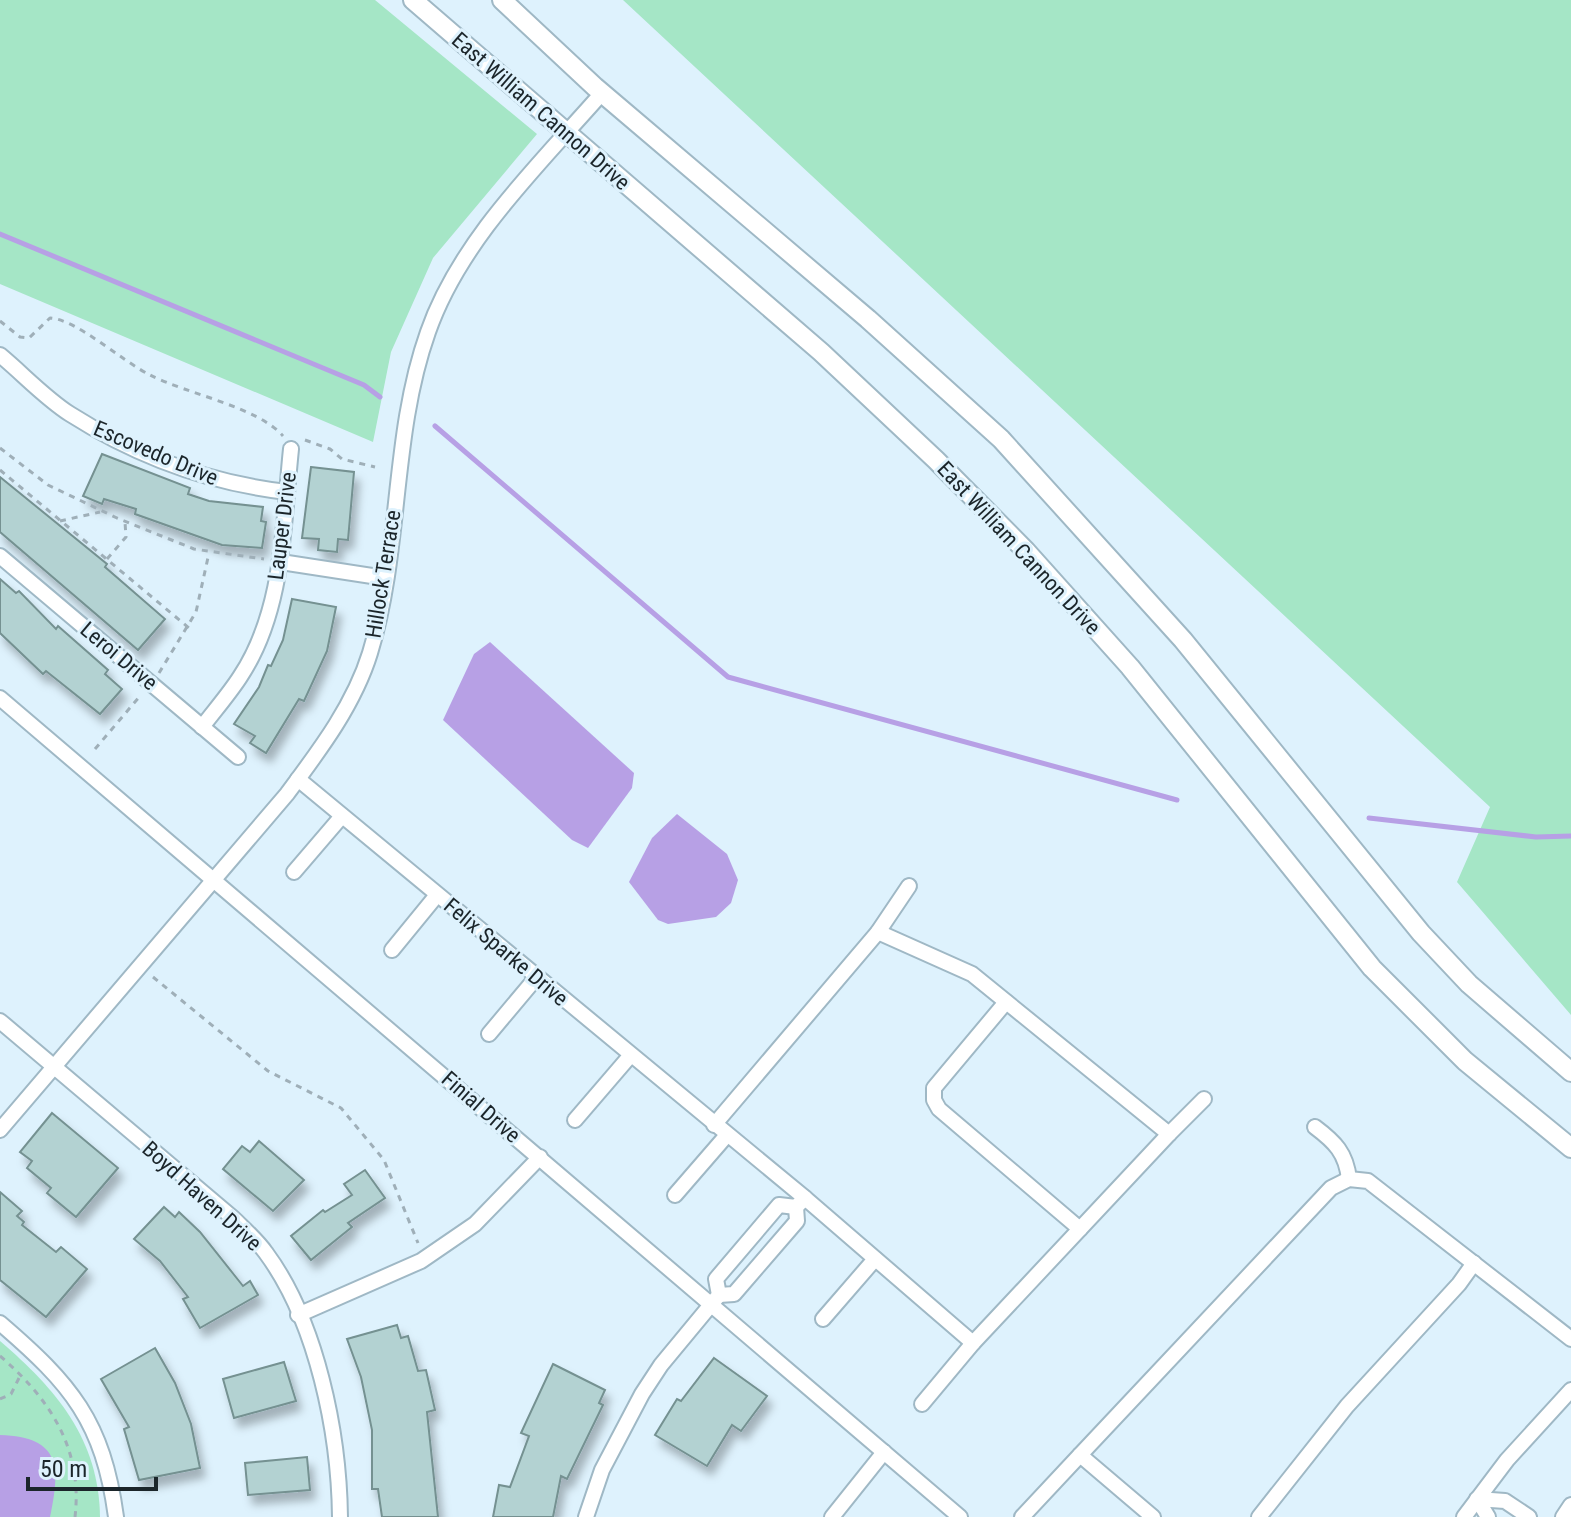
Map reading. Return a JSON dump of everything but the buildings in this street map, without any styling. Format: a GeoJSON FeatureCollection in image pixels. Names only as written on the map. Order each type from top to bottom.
{"type":"FeatureCollection","features":[{"type":"Feature","properties":{"kind":"street","name":"East William Cannon Drive"},"geometry":{"type":"LineString","coordinates":[[413,0],[565,135],[821,352],[963,487],[1130,667],[1372,968],[1465,1061],[1571,1148]]}},
{"type":"Feature","properties":{"kind":"street"},"geometry":{"type":"LineString","coordinates":[[502,0],[602,93],[868,319],[1001,439],[1183,640],[1421,933],[1480,994],[1571,1072]]}},
{"type":"Feature","properties":{"kind":"street","name":"Hillock Terrace"},"geometry":{"type":"LineString","coordinates":[[0,1130],[298,779],[350,699],[370,654],[385,578],[415,370],[429,327],[454,277],[492,221],[602,93]]}},
{"type":"Feature","properties":{"kind":"street","name":"Escovedo Drive"},"geometry":{"type":"LineString","coordinates":[[0,355],[67,412],[121,443],[235,486],[287,492]]}},
{"type":"Feature","properties":{"kind":"street","name":"Lauper Drive"},"geometry":{"type":"LineString","coordinates":[[202,727],[248,662],[260,636],[281,562],[291,449]]}},
{"type":"Feature","properties":{"kind":"street","name":"Leroi Drive"},"geometry":{"type":"LineString","coordinates":[[0,556],[238,757]]}},
{"type":"Feature","properties":{"kind":"street"},"geometry":{"type":"LineString","coordinates":[[281,562],[385,578]]}},
{"type":"Feature","properties":{"kind":"street","name":"Finial Drive"},"geometry":{"type":"LineString","coordinates":[[0,698],[540,1157],[716,1300],[960,1517]]}},
{"type":"Feature","properties":{"kind":"street","name":"Felix Sparke Drive"},"geometry":{"type":"LineString","coordinates":[[298,779],[727,1135],[800,1203],[875,1259],[973,1343]]}},
{"type":"Feature","properties":{"kind":"street"},"geometry":{"type":"LineString","coordinates":[[294,872],[342,816]]}},
{"type":"Feature","properties":{"kind":"street"},"geometry":{"type":"LineString","coordinates":[[714,1125],[878,932],[909,886]]}},
{"type":"Feature","properties":{"kind":"street"},"geometry":{"type":"LineString","coordinates":[[392,950],[437,895]]}},
{"type":"Feature","properties":{"kind":"street"},"geometry":{"type":"LineString","coordinates":[[878,932],[972,974],[1169,1134]]}},
{"type":"Feature","properties":{"kind":"street"},"geometry":{"type":"LineString","coordinates":[[489,1034],[536,978]]}},
{"type":"Feature","properties":{"kind":"street"},"geometry":{"type":"LineString","coordinates":[[1006,1002],[934,1088],[934,1100],[939,1109],[1080,1229]]}},
{"type":"Feature","properties":{"kind":"street","name":"Boyd Haven Drive"},"geometry":{"type":"LineString","coordinates":[[0,1021],[233,1218],[266,1252],[286,1285],[331,1414],[340,1517]]}},
{"type":"Feature","properties":{"kind":"street"},"geometry":{"type":"LineString","coordinates":[[575,1120],[630,1056]]}},
{"type":"Feature","properties":{"kind":"street"},"geometry":{"type":"LineString","coordinates":[[922,1404],[973,1343],[1204,1099]]}},
{"type":"Feature","properties":{"kind":"street"},"geometry":{"type":"LineString","coordinates":[[1315,1127],[1335,1143],[1347,1161],[1349,1179]]}},
{"type":"Feature","properties":{"kind":"street"},"geometry":{"type":"LineString","coordinates":[[675,1195],[727,1135]]}},
{"type":"Feature","properties":{"kind":"street"},"geometry":{"type":"LineString","coordinates":[[298,1315],[421,1261],[475,1224],[540,1157]]}},
{"type":"Feature","properties":{"kind":"street"},"geometry":{"type":"LineString","coordinates":[[1022,1517],[1331,1188],[1349,1179],[1368,1181],[1571,1339]]}},
{"type":"Feature","properties":{"kind":"street"},"geometry":{"type":"LineString","coordinates":[[586,1517],[602,1470],[661,1365],[716,1300],[734,1294],[797,1221],[800,1203],[779,1205],[716,1279],[716,1300]]}},
{"type":"Feature","properties":{"kind":"street"},"geometry":{"type":"LineString","coordinates":[[823,1319],[875,1259]]}},
{"type":"Feature","properties":{"kind":"street"},"geometry":{"type":"LineString","coordinates":[[1259,1517],[1347,1406],[1459,1284],[1474,1263]]}},
{"type":"Feature","properties":{"kind":"street"},"geometry":{"type":"LineString","coordinates":[[0,1323],[53,1369],[81,1406],[98,1440],[111,1480],[116,1517]]}},
{"type":"Feature","properties":{"kind":"street"},"geometry":{"type":"LineString","coordinates":[[1464,1517],[1571,1390]]}},
{"type":"Feature","properties":{"kind":"street"},"geometry":{"type":"LineString","coordinates":[[832,1517],[884,1452]]}},
{"type":"Feature","properties":{"kind":"street"},"geometry":{"type":"LineString","coordinates":[[1080,1455],[1153,1517]]}},
{"type":"Feature","properties":{"kind":"street"},"geometry":{"type":"LineString","coordinates":[[1477,1499],[1488,1517]]}},
{"type":"Feature","properties":{"kind":"street"},"geometry":{"type":"LineString","coordinates":[[1477,1499],[1505,1501],[1529,1517]]}},
{"type":"Feature","properties":{"kind":"street"},"geometry":{"type":"LineString","coordinates":[[1563,1517],[1571,1505]]}},
{"type":"Feature","properties":{"kind":"path"},"geometry":{"type":"LineString","coordinates":[[0,321],[20,337],[29,338],[50,318],[61,318],[115,356],[152,377],[263,418],[284,437],[317,442],[342,459],[375,467]]}},
{"type":"Feature","properties":{"kind":"path"},"geometry":{"type":"LineString","coordinates":[[0,448],[48,485],[101,512],[209,553],[264,559]]}},
{"type":"Feature","properties":{"kind":"path"},"geometry":{"type":"LineString","coordinates":[[0,470],[189,628]]}},
{"type":"Feature","properties":{"kind":"path"},"geometry":{"type":"LineString","coordinates":[[60,521],[101,512]]}},
{"type":"Feature","properties":{"kind":"path"},"geometry":{"type":"LineString","coordinates":[[107,560],[126,537],[125,522]]}},
{"type":"Feature","properties":{"kind":"path"},"geometry":{"type":"LineString","coordinates":[[156,676],[189,628],[202,594],[209,553]]}},
{"type":"Feature","properties":{"kind":"path"},"geometry":{"type":"LineString","coordinates":[[95,749],[142,693]]}},
{"type":"Feature","properties":{"kind":"path"},"geometry":{"type":"LineString","coordinates":[[153,977],[268,1071],[341,1108],[384,1160],[418,1244]]}},
{"type":"Feature","properties":{"kind":"path"},"geometry":{"type":"LineString","coordinates":[[0,1356],[48,1404],[62,1429],[76,1471],[75,1517]]}},
{"type":"Feature","properties":{"kind":"path"},"geometry":{"type":"LineString","coordinates":[[0,1399],[11,1394],[21,1374]]}},
{"type":"Feature","properties":{"kind":"green space"},"geometry":{"type":"Polygon","coordinates":[[[0,0],[375,0],[537,134],[433,258],[391,352],[373,442],[0,284],[0,0]]]}},
{"type":"Feature","properties":{"kind":"green space"},"geometry":{"type":"Polygon","coordinates":[[[623,0],[1571,0],[1571,1015],[1457,882],[1490,807],[623,0]]]}},
{"type":"Feature","properties":{"kind":"green space"},"geometry":{"type":"Polygon","coordinates":[[[0,1341],[39,1378],[71,1418],[92,1463],[100,1517],[0,1517],[0,1341]]]}},
{"type":"Feature","properties":{"kind":"shaded area"},"geometry":{"type":"Polygon","coordinates":[[[490,642],[634,773],[632,788],[588,848],[572,840],[443,720],[474,654],[490,642]]]}},
{"type":"Feature","properties":{"kind":"shaded area"},"geometry":{"type":"Polygon","coordinates":[[[677,814],[727,854],[738,880],[731,903],[716,917],[668,924],[658,920],[629,882],[652,838],[677,814]]]}},
{"type":"Feature","properties":{"kind":"shaded area"},"geometry":{"type":"Polygon","coordinates":[[[0,1435],[35,1442],[46,1449],[52,1458],[55,1484],[50,1517],[0,1517],[0,1435]]]}},
{"type":"Feature","properties":{"kind":"waterway"},"geometry":{"type":"LineString","coordinates":[[0,234],[364,385],[380,397]]}},
{"type":"Feature","properties":{"kind":"waterway"},"geometry":{"type":"LineString","coordinates":[[435,426],[728,677],[1177,800]]}},
{"type":"Feature","properties":{"kind":"waterway"},"geometry":{"type":"LineString","coordinates":[[1369,818],[1536,837],[1571,836]]}}]}
